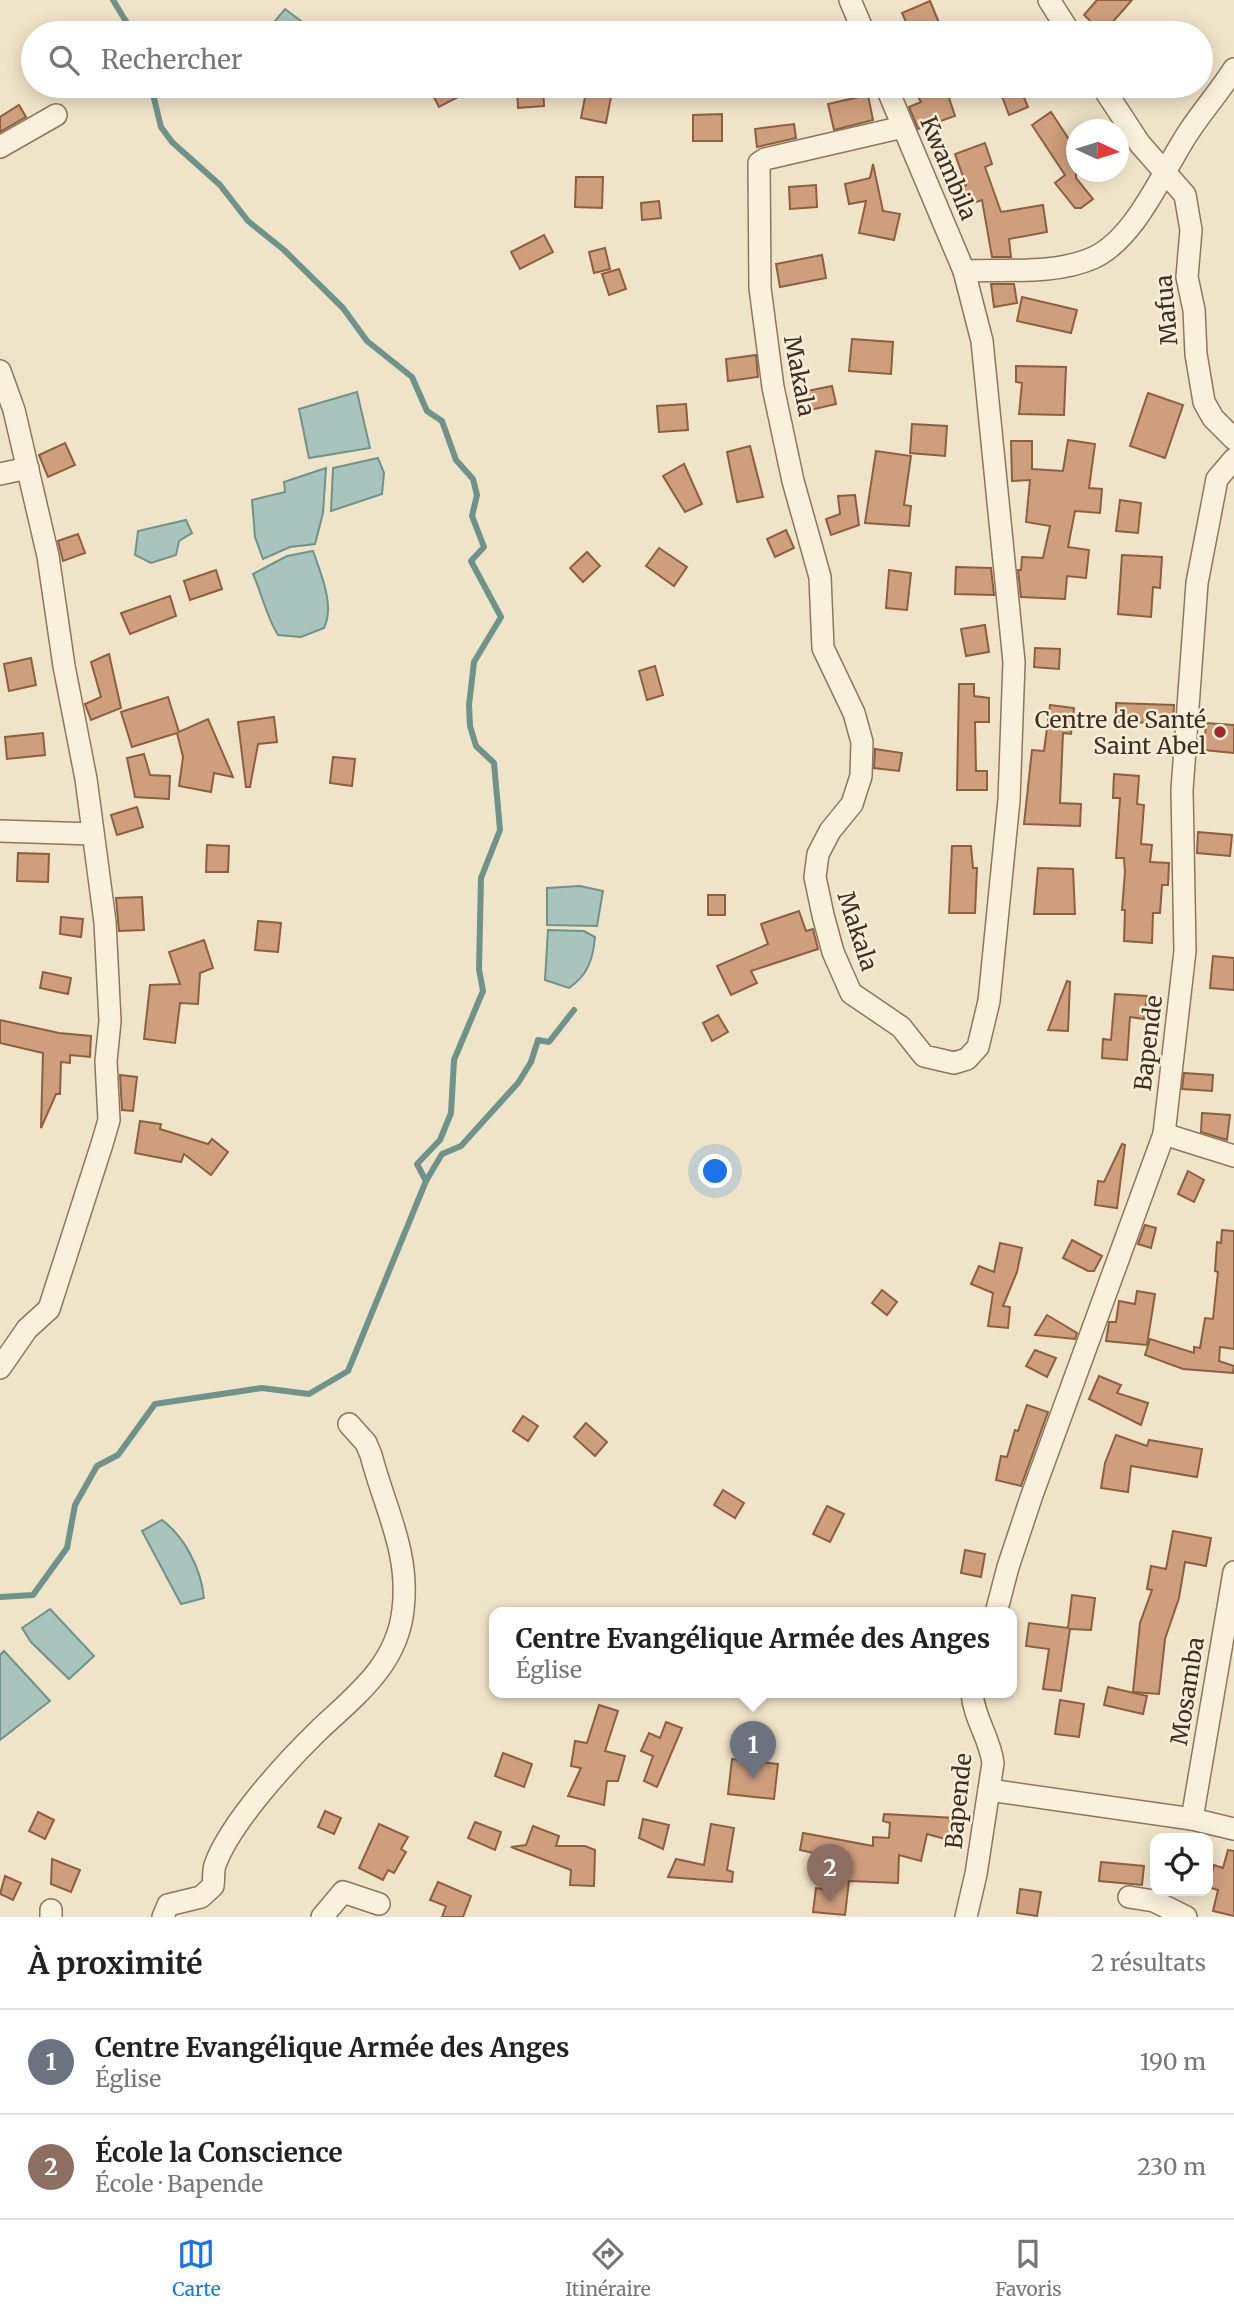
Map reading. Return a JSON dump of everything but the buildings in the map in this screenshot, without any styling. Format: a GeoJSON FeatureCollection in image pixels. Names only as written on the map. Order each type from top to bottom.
{"type":"FeatureCollection","features":[{"type":"Feature","properties":{"kind":"street"},"geometry":{"type":"LineString","coordinates":[[850,0],[859,21]]}},
{"type":"Feature","properties":{"kind":"street"},"geometry":{"type":"LineString","coordinates":[[1049,0],[1062,21]]}},
{"type":"Feature","properties":{"kind":"street"},"geometry":{"type":"LineString","coordinates":[[1213,98],[1234,69]]}},
{"type":"Feature","properties":{"kind":"street","name":"Kwambila"},"geometry":{"type":"LineString","coordinates":[[891,98],[964,271]]}},
{"type":"Feature","properties":{"kind":"street","name":"Mafua"},"geometry":{"type":"LineString","coordinates":[[1110,98],[1140,144],[1185,195],[1189,212],[1187,277],[1194,310],[1196,355],[1204,402],[1213,418],[1234,439]]}},
{"type":"Feature","properties":{"kind":"street"},"geometry":{"type":"LineString","coordinates":[[964,271],[1045,269],[1096,256],[1132,222],[1213,98]]}},
{"type":"Feature","properties":{"kind":"street"},"geometry":{"type":"LineString","coordinates":[[0,146],[56,115]]}},
{"type":"Feature","properties":{"kind":"street","name":"Makala"},"geometry":{"type":"LineString","coordinates":[[903,127],[765,159],[759,163],[758,251],[773,387],[793,481],[820,577],[823,648],[854,713],[862,742],[862,776],[852,804],[830,831],[818,854],[815,877],[823,915],[833,952],[851,993],[901,1027],[925,1056],[954,1063],[967,1059],[978,1047],[989,1001],[1014,719],[1014,662],[982,341],[964,271]]}},
{"type":"Feature","properties":{"kind":"street"},"geometry":{"type":"LineString","coordinates":[[0,371],[14,410],[48,556],[105,922],[110,1021],[106,1061],[109,1121],[49,1309],[27,1329],[0,1368]]}},
{"type":"Feature","properties":{"kind":"street","name":"Bapende"},"geometry":{"type":"LineString","coordinates":[[997,1607],[1007,1567],[1032,1495],[1164,1134],[1185,951],[1182,790],[1197,583],[1217,480],[1234,459]]}},
{"type":"Feature","properties":{"kind":"street"},"geometry":{"type":"LineString","coordinates":[[0,474],[28,468]]}},
{"type":"Feature","properties":{"kind":"street"},"geometry":{"type":"LineString","coordinates":[[0,831],[93,834]]}},
{"type":"Feature","properties":{"kind":"street"},"geometry":{"type":"LineString","coordinates":[[1164,1134],[1234,1156]]}},
{"type":"Feature","properties":{"kind":"street"},"geometry":{"type":"LineString","coordinates":[[163,1917],[168,1905],[201,1897],[213,1886],[215,1866],[245,1813],[319,1730],[372,1682],[389,1655],[404,1608],[404,1559],[371,1455],[366,1443],[349,1424]]}},
{"type":"Feature","properties":{"kind":"street","name":"Mosamba"},"geometry":{"type":"LineString","coordinates":[[1192,1819],[1234,1572]]}},
{"type":"Feature","properties":{"kind":"street","name":"Bapende"},"geometry":{"type":"LineString","coordinates":[[966,1917],[976,1874],[989,1790],[992,1749],[973,1710],[972,1698]]}},
{"type":"Feature","properties":{"kind":"street"},"geometry":{"type":"LineString","coordinates":[[989,1790],[1192,1819],[1234,1829]]}},
{"type":"Feature","properties":{"kind":"street"},"geometry":{"type":"LineString","coordinates":[[322,1917],[343,1892],[379,1904]]}},
{"type":"Feature","properties":{"kind":"street"},"geometry":{"type":"LineString","coordinates":[[1129,1897],[1154,1901],[1186,1917]]}},
{"type":"Feature","properties":{"kind":"water"},"geometry":{"type":"Polygon","coordinates":[[[285,9],[301,21],[275,21],[285,9]]]}},
{"type":"Feature","properties":{"kind":"water"},"geometry":{"type":"Polygon","coordinates":[[[357,392],[370,448],[309,458],[299,409],[357,392]]]}},
{"type":"Feature","properties":{"kind":"water"},"geometry":{"type":"Polygon","coordinates":[[[378,458],[384,473],[382,494],[331,511],[333,468],[378,458]]]}},
{"type":"Feature","properties":{"kind":"water"},"geometry":{"type":"Polygon","coordinates":[[[326,468],[323,513],[315,544],[290,547],[263,559],[255,537],[252,500],[285,492],[284,482],[326,468]]]}},
{"type":"Feature","properties":{"kind":"water"},"geometry":{"type":"Polygon","coordinates":[[[186,520],[192,533],[179,541],[176,555],[151,563],[135,555],[138,531],[186,520]]]}},
{"type":"Feature","properties":{"kind":"water"},"geometry":{"type":"Polygon","coordinates":[[[313,551],[327,600],[324,628],[301,637],[278,635],[253,574],[287,556],[313,551]]]}},
{"type":"Feature","properties":{"kind":"water"},"geometry":{"type":"Polygon","coordinates":[[[580,886],[603,891],[597,926],[547,925],[547,888],[580,886]]]}},
{"type":"Feature","properties":{"kind":"water"},"geometry":{"type":"Polygon","coordinates":[[[548,930],[584,931],[595,937],[588,966],[581,978],[569,988],[545,980],[548,930]]]}},
{"type":"Feature","properties":{"kind":"water"},"geometry":{"type":"Polygon","coordinates":[[[162,1520],[178,1535],[190,1554],[204,1598],[181,1604],[142,1531],[162,1520]]]}},
{"type":"Feature","properties":{"kind":"water"},"geometry":{"type":"Polygon","coordinates":[[[50,1609],[94,1656],[69,1679],[31,1642],[22,1628],[50,1609]]]}},
{"type":"Feature","properties":{"kind":"water"},"geometry":{"type":"Polygon","coordinates":[[[4,1651],[50,1701],[0,1740],[0,1655],[4,1651]]]}},
{"type":"Feature","properties":{"kind":"waterway"},"geometry":{"type":"LineString","coordinates":[[113,0],[126,21]]}},
{"type":"Feature","properties":{"kind":"waterway"},"geometry":{"type":"LineString","coordinates":[[0,1597],[33,1595],[67,1548],[75,1505],[97,1466],[118,1455],[155,1404],[262,1388],[309,1394],[348,1371],[426,1181],[417,1164],[440,1140],[451,1113],[454,1060],[483,991],[479,969],[481,878],[500,830],[494,763],[476,746],[470,726],[469,705],[474,662],[501,617],[471,561],[484,547],[472,516],[477,495],[473,479],[456,460],[442,421],[427,411],[412,377],[367,341],[343,308],[284,250],[248,221],[220,185],[172,142],[161,127],[154,98]]}},
{"type":"Feature","properties":{"kind":"waterway"},"geometry":{"type":"LineString","coordinates":[[426,1181],[442,1154],[461,1146],[518,1083],[531,1062],[538,1040],[549,1042],[574,1010]]}},
{"type":"Feature","properties":{"kind":"place","name":"Centre de Santé Saint Abel"},"geometry":{"type":"Point","coordinates":[1220,732]}},
{"type":"Feature","properties":{"kind":"place","name":"Centre Evangélique Armée des Anges"},"geometry":{"type":"Point","coordinates":[753,1779]}},
{"type":"Feature","properties":{"kind":"place","name":"École la Conscience"},"geometry":{"type":"Point","coordinates":[830,1902]}}]}
